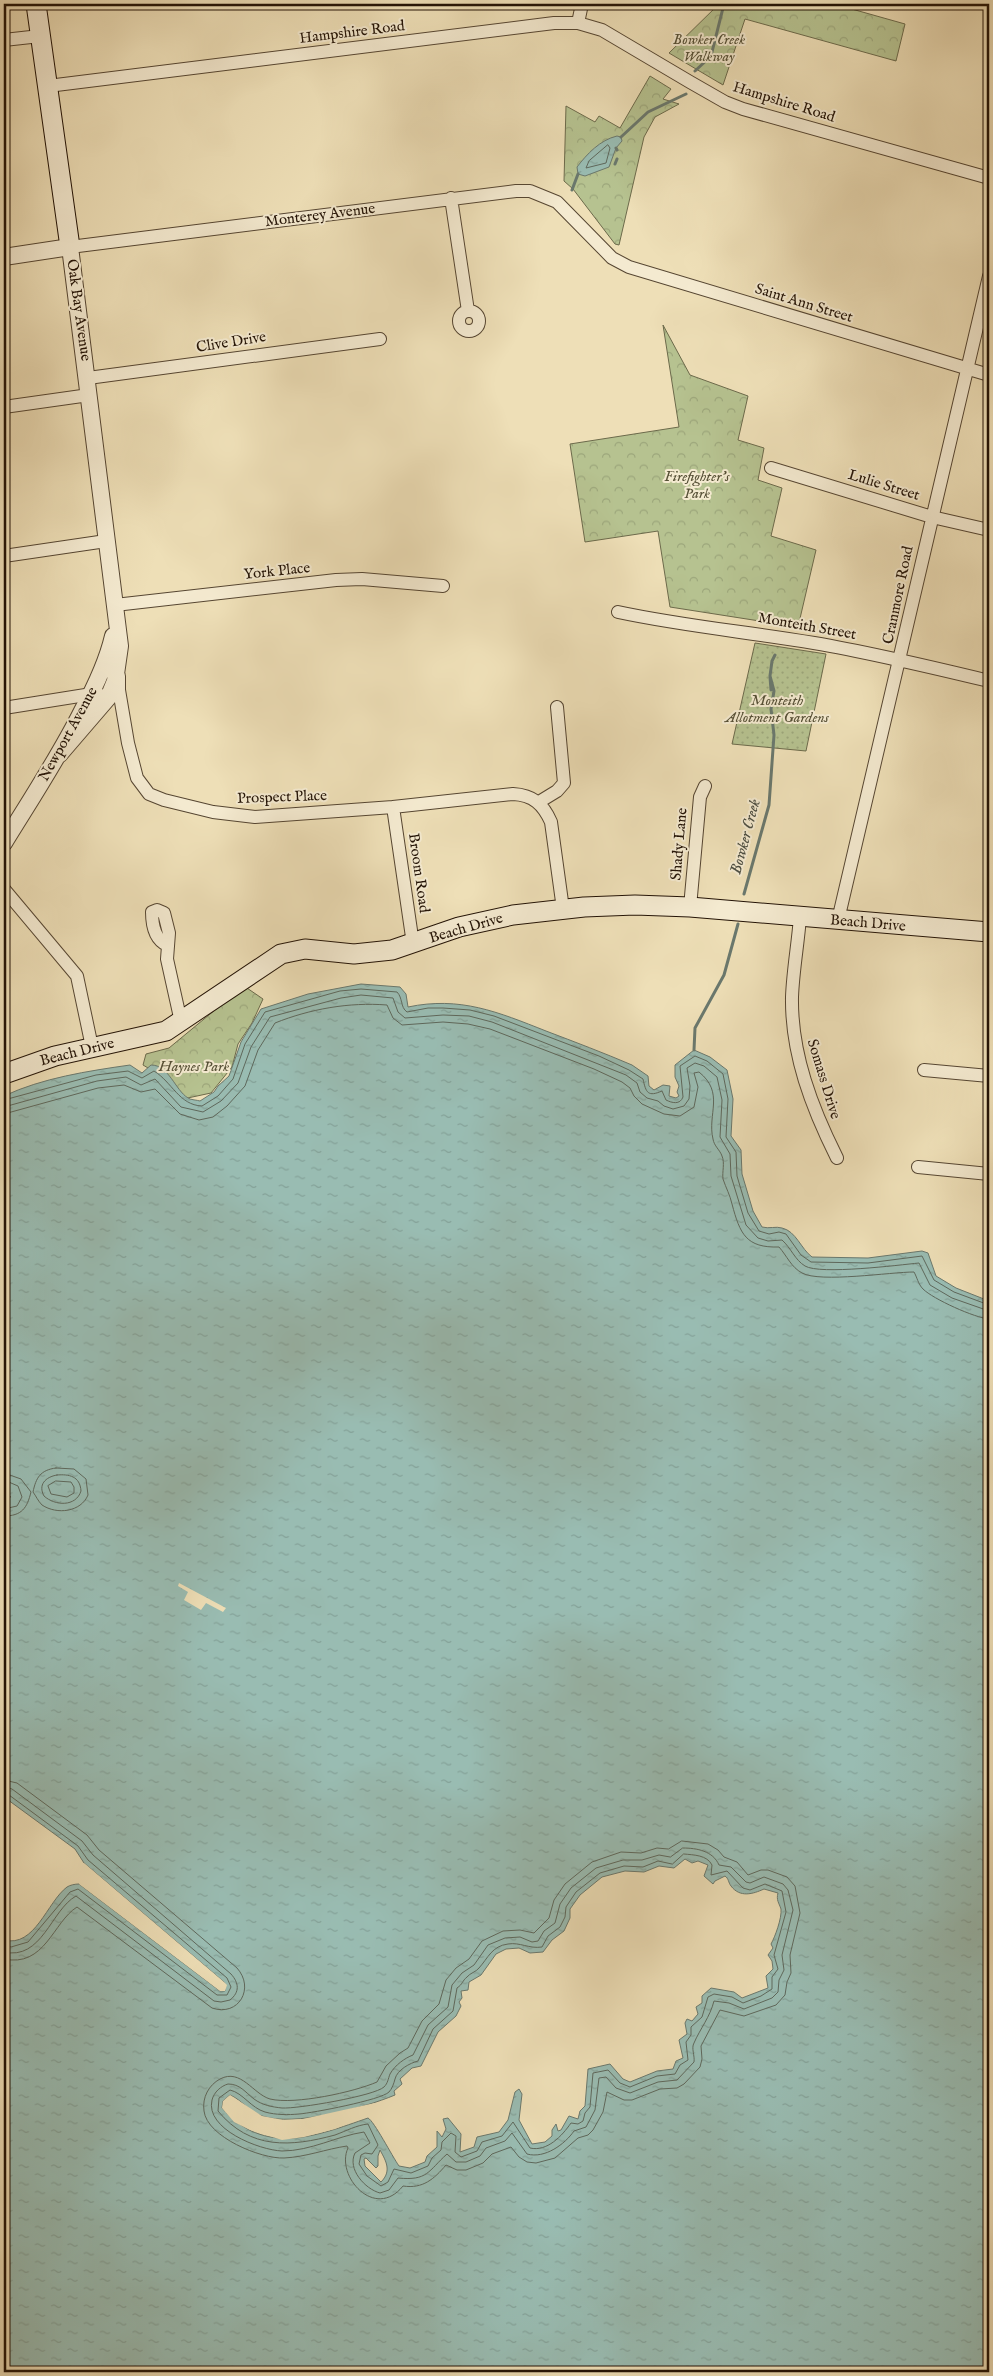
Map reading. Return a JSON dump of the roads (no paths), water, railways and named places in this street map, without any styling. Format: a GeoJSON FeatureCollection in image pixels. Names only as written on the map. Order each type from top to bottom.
{"type":"FeatureCollection","features":[{"type":"Feature","properties":{"kind":"main road","name":"Oak Bay Avenue"},"geometry":{"type":"LineString","coordinates":[[36,4],[70,247]]}},
{"type":"Feature","properties":{"kind":"main road","name":"Beach Drive"},"geometry":{"type":"LineString","coordinates":[[4,1074],[41,1060],[166,1031],[264,963],[281,954],[305,949],[361,954],[392,950],[479,922],[563,909],[627,905],[690,907],[989,932]]}},
{"type":"Feature","properties":{"kind":"street"},"geometry":{"type":"LineString","coordinates":[[578,23],[582,4]]}},
{"type":"Feature","properties":{"kind":"street","name":"Hampshire Road"},"geometry":{"type":"LineString","coordinates":[[48,86],[554,23],[578,23],[602,30],[708,92],[743,109],[989,178]]}},
{"type":"Feature","properties":{"kind":"street"},"geometry":{"type":"LineString","coordinates":[[4,40],[40,36]]}},
{"type":"Feature","properties":{"kind":"street","name":"Monterey Avenue"},"geometry":{"type":"LineString","coordinates":[[4,257],[451,198],[530,191],[548,197],[568,211],[612,258]]}},
{"type":"Feature","properties":{"kind":"street"},"geometry":{"type":"LineString","coordinates":[[451,198],[468,311]]}},
{"type":"Feature","properties":{"kind":"street","name":"Oak Bay Avenue"},"geometry":{"type":"LineString","coordinates":[[70,247],[88,378],[120,646],[115,691]]}},
{"type":"Feature","properties":{"kind":"street","name":"Saint Ann Street"},"geometry":{"type":"LineString","coordinates":[[612,258],[629,267],[989,375]]}},
{"type":"Feature","properties":{"kind":"street","name":"Cranmore Road"},"geometry":{"type":"LineString","coordinates":[[838,920],[901,660],[932,516],[989,276]]}},
{"type":"Feature","properties":{"kind":"street","name":"Clive Drive"},"geometry":{"type":"LineString","coordinates":[[88,378],[380,339]]}},
{"type":"Feature","properties":{"kind":"street"},"geometry":{"type":"LineString","coordinates":[[4,407],[89,396]]}},
{"type":"Feature","properties":{"kind":"street","name":"Lulie Street"},"geometry":{"type":"LineString","coordinates":[[771,468],[932,516],[989,530]]}},
{"type":"Feature","properties":{"kind":"street"},"geometry":{"type":"LineString","coordinates":[[4,556],[106,541]]}},
{"type":"Feature","properties":{"kind":"street","name":"York Place"},"geometry":{"type":"LineString","coordinates":[[116,611],[336,580],[362,579],[443,586]]}},
{"type":"Feature","properties":{"kind":"street","name":"Newport Avenue"},"geometry":{"type":"LineString","coordinates":[[4,843],[60,755],[91,694],[107,658],[116,611]]}},
{"type":"Feature","properties":{"kind":"street","name":"Monteith Street"},"geometry":{"type":"LineString","coordinates":[[618,612],[653,620],[815,643],[901,660],[989,681]]}},
{"type":"Feature","properties":{"kind":"street"},"geometry":{"type":"LineString","coordinates":[[4,708],[115,691]]}},
{"type":"Feature","properties":{"kind":"street"},"geometry":{"type":"LineString","coordinates":[[60,755],[115,691]]}},
{"type":"Feature","properties":{"kind":"street","name":"Prospect Place"},"geometry":{"type":"LineString","coordinates":[[115,691],[137,778],[149,794],[213,812],[255,817],[393,807],[513,794],[526,795],[539,802]]}},
{"type":"Feature","properties":{"kind":"street"},"geometry":{"type":"LineString","coordinates":[[557,707],[564,783],[557,792],[539,802],[546,810],[552,822],[563,909]]}},
{"type":"Feature","properties":{"kind":"street","name":"Shady Lane"},"geometry":{"type":"LineString","coordinates":[[690,907],[700,798],[706,786]]}},
{"type":"Feature","properties":{"kind":"street","name":"Broom Road"},"geometry":{"type":"LineString","coordinates":[[393,807],[413,944]]}},
{"type":"Feature","properties":{"kind":"street"},"geometry":{"type":"LineString","coordinates":[[4,889],[77,976],[92,1047]]}},
{"type":"Feature","properties":{"kind":"street","name":"Somass Drive"},"geometry":{"type":"LineString","coordinates":[[800,917],[792,998],[794,1041],[818,1121],[836,1158]]}},
{"type":"Feature","properties":{"kind":"street"},"geometry":{"type":"LineString","coordinates":[[166,945],[167,959],[181,1022]]}},
{"type":"Feature","properties":{"kind":"street"},"geometry":{"type":"LineString","coordinates":[[924,1070],[989,1076]]}},
{"type":"Feature","properties":{"kind":"street"},"geometry":{"type":"LineString","coordinates":[[918,1167],[989,1174]]}},
{"type":"Feature","properties":{"kind":"water"},"geometry":{"type":"Polygon","coordinates":[[[617,136],[621,137],[622,141],[616,148],[609,167],[585,176],[578,174],[577,167],[590,153],[600,144],[617,136]]]}},
{"type":"Feature","properties":{"kind":"water"},"geometry":{"type":"Polygon","coordinates":[[[361,984],[400,987],[406,994],[408,1007],[445,1003],[495,1012],[632,1065],[648,1076],[649,1086],[654,1090],[663,1085],[670,1086],[669,1096],[676,1098],[679,1096],[677,1092],[679,1086],[675,1077],[675,1065],[694,1050],[710,1057],[727,1070],[733,1099],[731,1136],[741,1150],[742,1174],[753,1211],[762,1227],[780,1227],[787,1230],[795,1236],[812,1257],[868,1258],[922,1251],[928,1253],[936,1276],[956,1288],[989,1301],[989,2372],[4,2372],[4,1940],[15,1941],[24,1937],[40,1922],[68,1886],[79,1884],[220,1991],[225,1991],[224,1982],[84,1863],[75,1849],[4,1797],[4,1498],[11,1497],[4,1491],[4,1096],[34,1084],[66,1076],[130,1065],[142,1073],[151,1065],[163,1069],[188,1098],[200,1101],[214,1092],[229,1076],[241,1042],[261,1009],[308,994],[361,984]],[[685,1859],[674,1868],[659,1866],[644,1872],[625,1871],[602,1877],[580,1895],[570,1909],[570,1918],[564,1931],[552,1940],[543,1952],[530,1953],[519,1948],[506,1949],[496,1954],[481,1975],[469,1982],[468,1990],[461,1991],[462,1998],[459,2002],[461,2006],[456,2016],[438,2032],[421,2066],[412,2068],[400,2079],[402,2084],[394,2091],[395,2095],[348,2110],[310,2118],[276,2119],[262,2116],[253,2112],[230,2095],[223,2101],[222,2108],[238,2123],[256,2133],[273,2137],[292,2138],[310,2136],[368,2118],[379,2132],[399,2166],[410,2168],[425,2162],[427,2156],[437,2147],[437,2131],[442,2137],[446,2129],[443,2119],[448,2118],[461,2134],[460,2152],[474,2147],[477,2137],[499,2132],[508,2120],[515,2092],[519,2089],[522,2094],[519,2120],[532,2144],[545,2142],[552,2136],[552,2130],[556,2124],[558,2131],[561,2130],[569,2116],[578,2119],[580,2111],[585,2106],[588,2069],[610,2064],[623,2079],[630,2082],[657,2071],[673,2069],[676,2061],[683,2058],[679,2040],[687,2034],[685,2023],[687,2019],[692,2021],[698,2014],[696,2007],[702,2003],[702,1996],[711,1988],[734,1992],[742,1998],[768,1988],[766,1976],[773,1969],[772,1961],[768,1955],[773,1948],[771,1944],[781,1913],[778,1893],[764,1889],[742,1894],[731,1886],[725,1876],[713,1884],[704,1876],[708,1865],[698,1861],[692,1863],[685,1859]],[[380,2150],[378,2166],[376,2168],[366,2158],[364,2159],[365,2166],[381,2182],[386,2174],[387,2166],[380,2150]]]}},
{"type":"Feature","properties":{"kind":"waterway","name":"Bowker Creek"},"geometry":{"type":"LineString","coordinates":[[695,71],[711,56],[724,4]]}},
{"type":"Feature","properties":{"kind":"waterway","name":"Bowker Creek"},"geometry":{"type":"LineString","coordinates":[[621,137],[648,112],[686,94]]}},
{"type":"Feature","properties":{"kind":"waterway"},"geometry":{"type":"LineString","coordinates":[[615,164],[617,159]]}},
{"type":"Feature","properties":{"kind":"waterway","name":"Bowker Creek"},"geometry":{"type":"LineString","coordinates":[[572,190],[578,174]]}},
{"type":"Feature","properties":{"kind":"waterway","name":"Bowker Creek"},"geometry":{"type":"LineString","coordinates":[[744,894],[769,805],[774,735],[771,709],[774,691],[770,676],[772,661],[775,655]]}},
{"type":"Feature","properties":{"kind":"waterway","name":"Bowker Creek"},"geometry":{"type":"LineString","coordinates":[[770,677],[771,690]]}},
{"type":"Feature","properties":{"kind":"waterway","name":"Bowker Creek"},"geometry":{"type":"LineString","coordinates":[[694,1050],[695,1028],[724,975],[738,924]]}},
{"type":"Feature","properties":{"kind":"park label","name":"Bowker Creek Walkway"},"geometry":{"type":"Point","coordinates":[709,48]}},
{"type":"Feature","properties":{"kind":"park label","name":"Firefighter's Park"},"geometry":{"type":"Point","coordinates":[697,484]}},
{"type":"Feature","properties":{"kind":"park label","name":"Monteith Allotment Gardens"},"geometry":{"type":"Point","coordinates":[777,708]}},
{"type":"Feature","properties":{"kind":"park label","name":"Haynes Park"},"geometry":{"type":"Point","coordinates":[194,1066]}}]}
